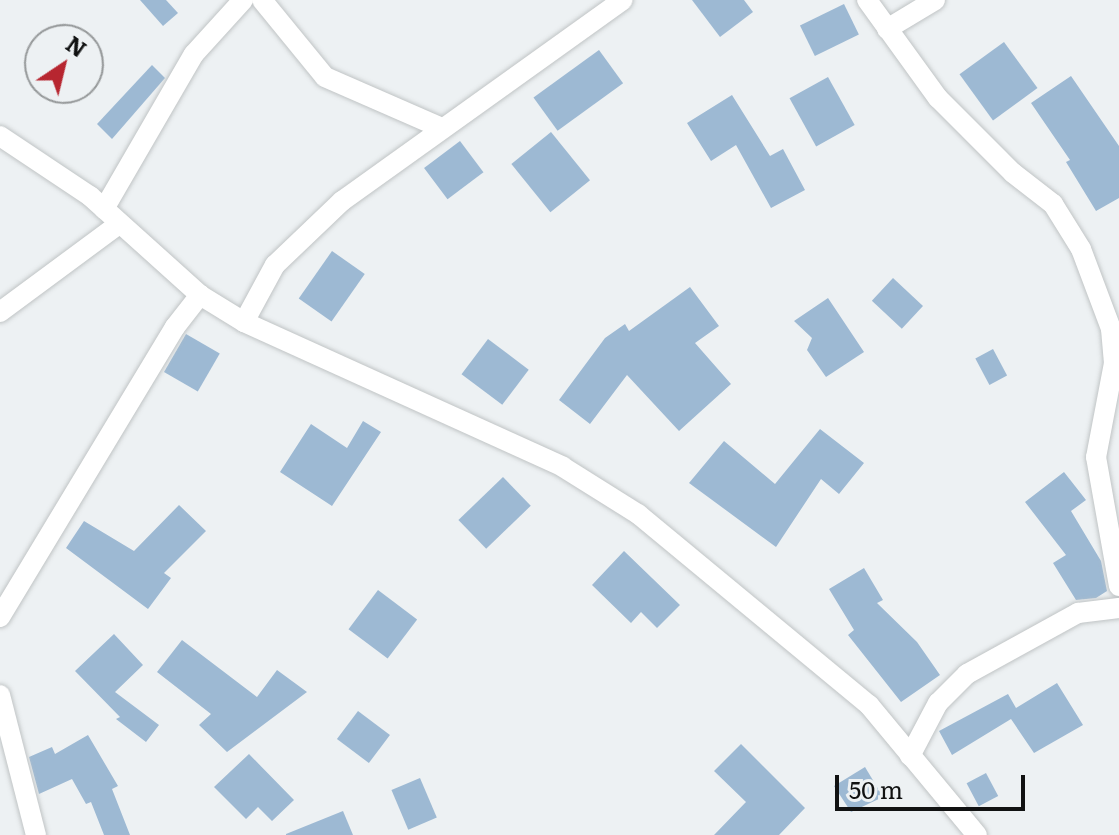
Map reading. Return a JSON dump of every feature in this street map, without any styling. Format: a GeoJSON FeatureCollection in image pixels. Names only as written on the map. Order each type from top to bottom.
{"type":"FeatureCollection","features":[{"type":"Feature","properties":{"kind":"street"},"geometry":{"type":"LineString","coordinates":[[104,209],[194,54],[243,0]]}},
{"type":"Feature","properties":{"kind":"street"},"geometry":{"type":"LineString","coordinates":[[262,0],[325,77],[442,128]]}},
{"type":"Feature","properties":{"kind":"street"},"geometry":{"type":"LineString","coordinates":[[244,322],[275,265],[342,201],[623,0]]}},
{"type":"Feature","properties":{"kind":"street"},"geometry":{"type":"LineString","coordinates":[[867,0],[938,98],[1013,173],[1053,204],[1081,249],[1111,329],[1114,363],[1096,457],[1119,586]]}},
{"type":"Feature","properties":{"kind":"street"},"geometry":{"type":"LineString","coordinates":[[887,29],[935,0]]}},
{"type":"Feature","properties":{"kind":"street"},"geometry":{"type":"LineString","coordinates":[[0,136],[104,209],[200,295],[244,322],[563,467],[638,514],[869,705],[977,835]]}},
{"type":"Feature","properties":{"kind":"street"},"geometry":{"type":"LineString","coordinates":[[0,312],[119,224]]}},
{"type":"Feature","properties":{"kind":"street"},"geometry":{"type":"LineString","coordinates":[[0,617],[16,583],[200,295]]}},
{"type":"Feature","properties":{"kind":"street"},"geometry":{"type":"LineString","coordinates":[[910,756],[938,703],[967,674],[1078,613],[1119,608]]}},
{"type":"Feature","properties":{"kind":"street"},"geometry":{"type":"LineString","coordinates":[[0,695],[36,835]]}},
{"type":"Feature","properties":{"kind":"building"},"geometry":{"type":"Polygon","coordinates":[[[140,0],[166,0],[178,13],[163,26],[140,0]]]}},
{"type":"Feature","properties":{"kind":"building"},"geometry":{"type":"Polygon","coordinates":[[[692,0],[744,0],[753,12],[720,37],[692,0]]]}},
{"type":"Feature","properties":{"kind":"building"},"geometry":{"type":"Polygon","coordinates":[[[844,4],[859,35],[815,56],[800,25],[844,4]]]}},
{"type":"Feature","properties":{"kind":"building"},"geometry":{"type":"Polygon","coordinates":[[[1004,42],[1038,88],[993,120],[960,74],[1004,42]]]}},
{"type":"Feature","properties":{"kind":"building"},"geometry":{"type":"Polygon","coordinates":[[[599,50],[623,83],[558,131],[533,98],[599,50]]]}},
{"type":"Feature","properties":{"kind":"building"},"geometry":{"type":"Polygon","coordinates":[[[152,65],[165,78],[112,139],[97,124],[152,65]]]}},
{"type":"Feature","properties":{"kind":"building"},"geometry":{"type":"Polygon","coordinates":[[[1071,76],[1119,146],[1119,198],[1096,211],[1066,162],[1070,160],[1031,103],[1071,76]]]}},
{"type":"Feature","properties":{"kind":"building"},"geometry":{"type":"Polygon","coordinates":[[[828,77],[855,125],[816,146],[790,98],[828,77]]]}},
{"type":"Feature","properties":{"kind":"building"},"geometry":{"type":"Polygon","coordinates":[[[732,95],[770,156],[783,149],[805,190],[771,208],[736,145],[711,161],[687,123],[732,95]]]}},
{"type":"Feature","properties":{"kind":"building"},"geometry":{"type":"Polygon","coordinates":[[[551,132],[590,180],[550,212],[511,164],[551,132]]]}},
{"type":"Feature","properties":{"kind":"building"},"geometry":{"type":"Polygon","coordinates":[[[460,141],[483,172],[448,199],[424,168],[460,141]]]}},
{"type":"Feature","properties":{"kind":"building"},"geometry":{"type":"Polygon","coordinates":[[[332,251],[365,274],[331,321],[299,299],[332,251]]]}},
{"type":"Feature","properties":{"kind":"building"},"geometry":{"type":"Polygon","coordinates":[[[893,278],[923,306],[902,329],[872,301],[893,278]]]}},
{"type":"Feature","properties":{"kind":"building"},"geometry":{"type":"Polygon","coordinates":[[[690,287],[719,326],[695,343],[731,384],[679,431],[627,375],[590,424],[559,400],[605,338],[625,324],[629,331],[690,287]]]}},
{"type":"Feature","properties":{"kind":"building"},"geometry":{"type":"Polygon","coordinates":[[[828,298],[864,352],[826,377],[807,350],[812,338],[794,321],[828,298]]]}},
{"type":"Feature","properties":{"kind":"building"},"geometry":{"type":"Polygon","coordinates":[[[186,334],[220,354],[198,392],[164,372],[186,334]]]}},
{"type":"Feature","properties":{"kind":"building"},"geometry":{"type":"Polygon","coordinates":[[[488,339],[529,370],[502,405],[462,374],[488,339]]]}},
{"type":"Feature","properties":{"kind":"building"},"geometry":{"type":"Polygon","coordinates":[[[993,349],[1007,375],[989,385],[975,358],[993,349]]]}},
{"type":"Feature","properties":{"kind":"building"},"geometry":{"type":"Polygon","coordinates":[[[363,421],[381,432],[332,506],[280,472],[311,424],[347,448],[363,421]]]}},
{"type":"Feature","properties":{"kind":"building"},"geometry":{"type":"Polygon","coordinates":[[[820,429],[864,463],[839,494],[821,479],[776,547],[689,483],[724,441],[775,484],[820,429]]]}},
{"type":"Feature","properties":{"kind":"building"},"geometry":{"type":"Polygon","coordinates":[[[1064,472],[1086,500],[1071,511],[1101,561],[1107,591],[1096,598],[1076,600],[1053,563],[1066,555],[1025,502],[1064,472]]]}},
{"type":"Feature","properties":{"kind":"building"},"geometry":{"type":"Polygon","coordinates":[[[503,477],[531,506],[486,549],[458,520],[503,477]]]}},
{"type":"Feature","properties":{"kind":"building"},"geometry":{"type":"Polygon","coordinates":[[[179,505],[206,531],[164,573],[171,578],[148,609],[66,548],[84,521],[134,551],[179,505]]]}},
{"type":"Feature","properties":{"kind":"building"},"geometry":{"type":"Polygon","coordinates":[[[624,551],[680,605],[657,628],[641,612],[631,623],[592,585],[624,551]]]}},
{"type":"Feature","properties":{"kind":"building"},"geometry":{"type":"Polygon","coordinates":[[[864,568],[883,600],[877,603],[917,642],[940,675],[901,702],[848,635],[854,630],[829,589],[864,568]]]}},
{"type":"Feature","properties":{"kind":"building"},"geometry":{"type":"Polygon","coordinates":[[[378,590],[417,619],[388,659],[349,629],[378,590]]]}},
{"type":"Feature","properties":{"kind":"building"},"geometry":{"type":"Polygon","coordinates":[[[114,634],[143,665],[115,692],[159,725],[146,742],[116,719],[120,717],[75,671],[114,634]]]}},
{"type":"Feature","properties":{"kind":"building"},"geometry":{"type":"Polygon","coordinates":[[[182,640],[257,697],[277,670],[307,692],[227,752],[199,725],[211,714],[157,672],[182,640]]]}},
{"type":"Feature","properties":{"kind":"building"},"geometry":{"type":"Polygon","coordinates":[[[1057,683],[1083,725],[1034,753],[1011,719],[952,755],[939,731],[1008,694],[1016,708],[1057,683]]]}},
{"type":"Feature","properties":{"kind":"building"},"geometry":{"type":"Polygon","coordinates":[[[358,711],[390,735],[369,763],[337,739],[358,711]]]}},
{"type":"Feature","properties":{"kind":"building"},"geometry":{"type":"Polygon","coordinates":[[[88,735],[118,786],[112,789],[130,835],[104,835],[91,802],[86,804],[72,779],[39,794],[29,757],[52,747],[55,754],[88,735]]]}},
{"type":"Feature","properties":{"kind":"building"},"geometry":{"type":"Polygon","coordinates":[[[741,744],[805,808],[779,835],[714,835],[746,802],[714,771],[741,744]]]}},
{"type":"Feature","properties":{"kind":"building"},"geometry":{"type":"Polygon","coordinates":[[[249,754],[294,800],[272,821],[258,807],[246,819],[214,787],[249,754]]]}},
{"type":"Feature","properties":{"kind":"building"},"geometry":{"type":"Polygon","coordinates":[[[865,767],[883,797],[851,812],[834,786],[865,767]]]}},
{"type":"Feature","properties":{"kind":"building"},"geometry":{"type":"Polygon","coordinates":[[[986,773],[998,796],[979,806],[967,783],[986,773]]]}},
{"type":"Feature","properties":{"kind":"building"},"geometry":{"type":"Polygon","coordinates":[[[420,778],[437,818],[408,830],[391,790],[420,778]]]}},
{"type":"Feature","properties":{"kind":"building"},"geometry":{"type":"Polygon","coordinates":[[[343,811],[353,835],[286,835],[286,834],[343,811]]]}}]}
